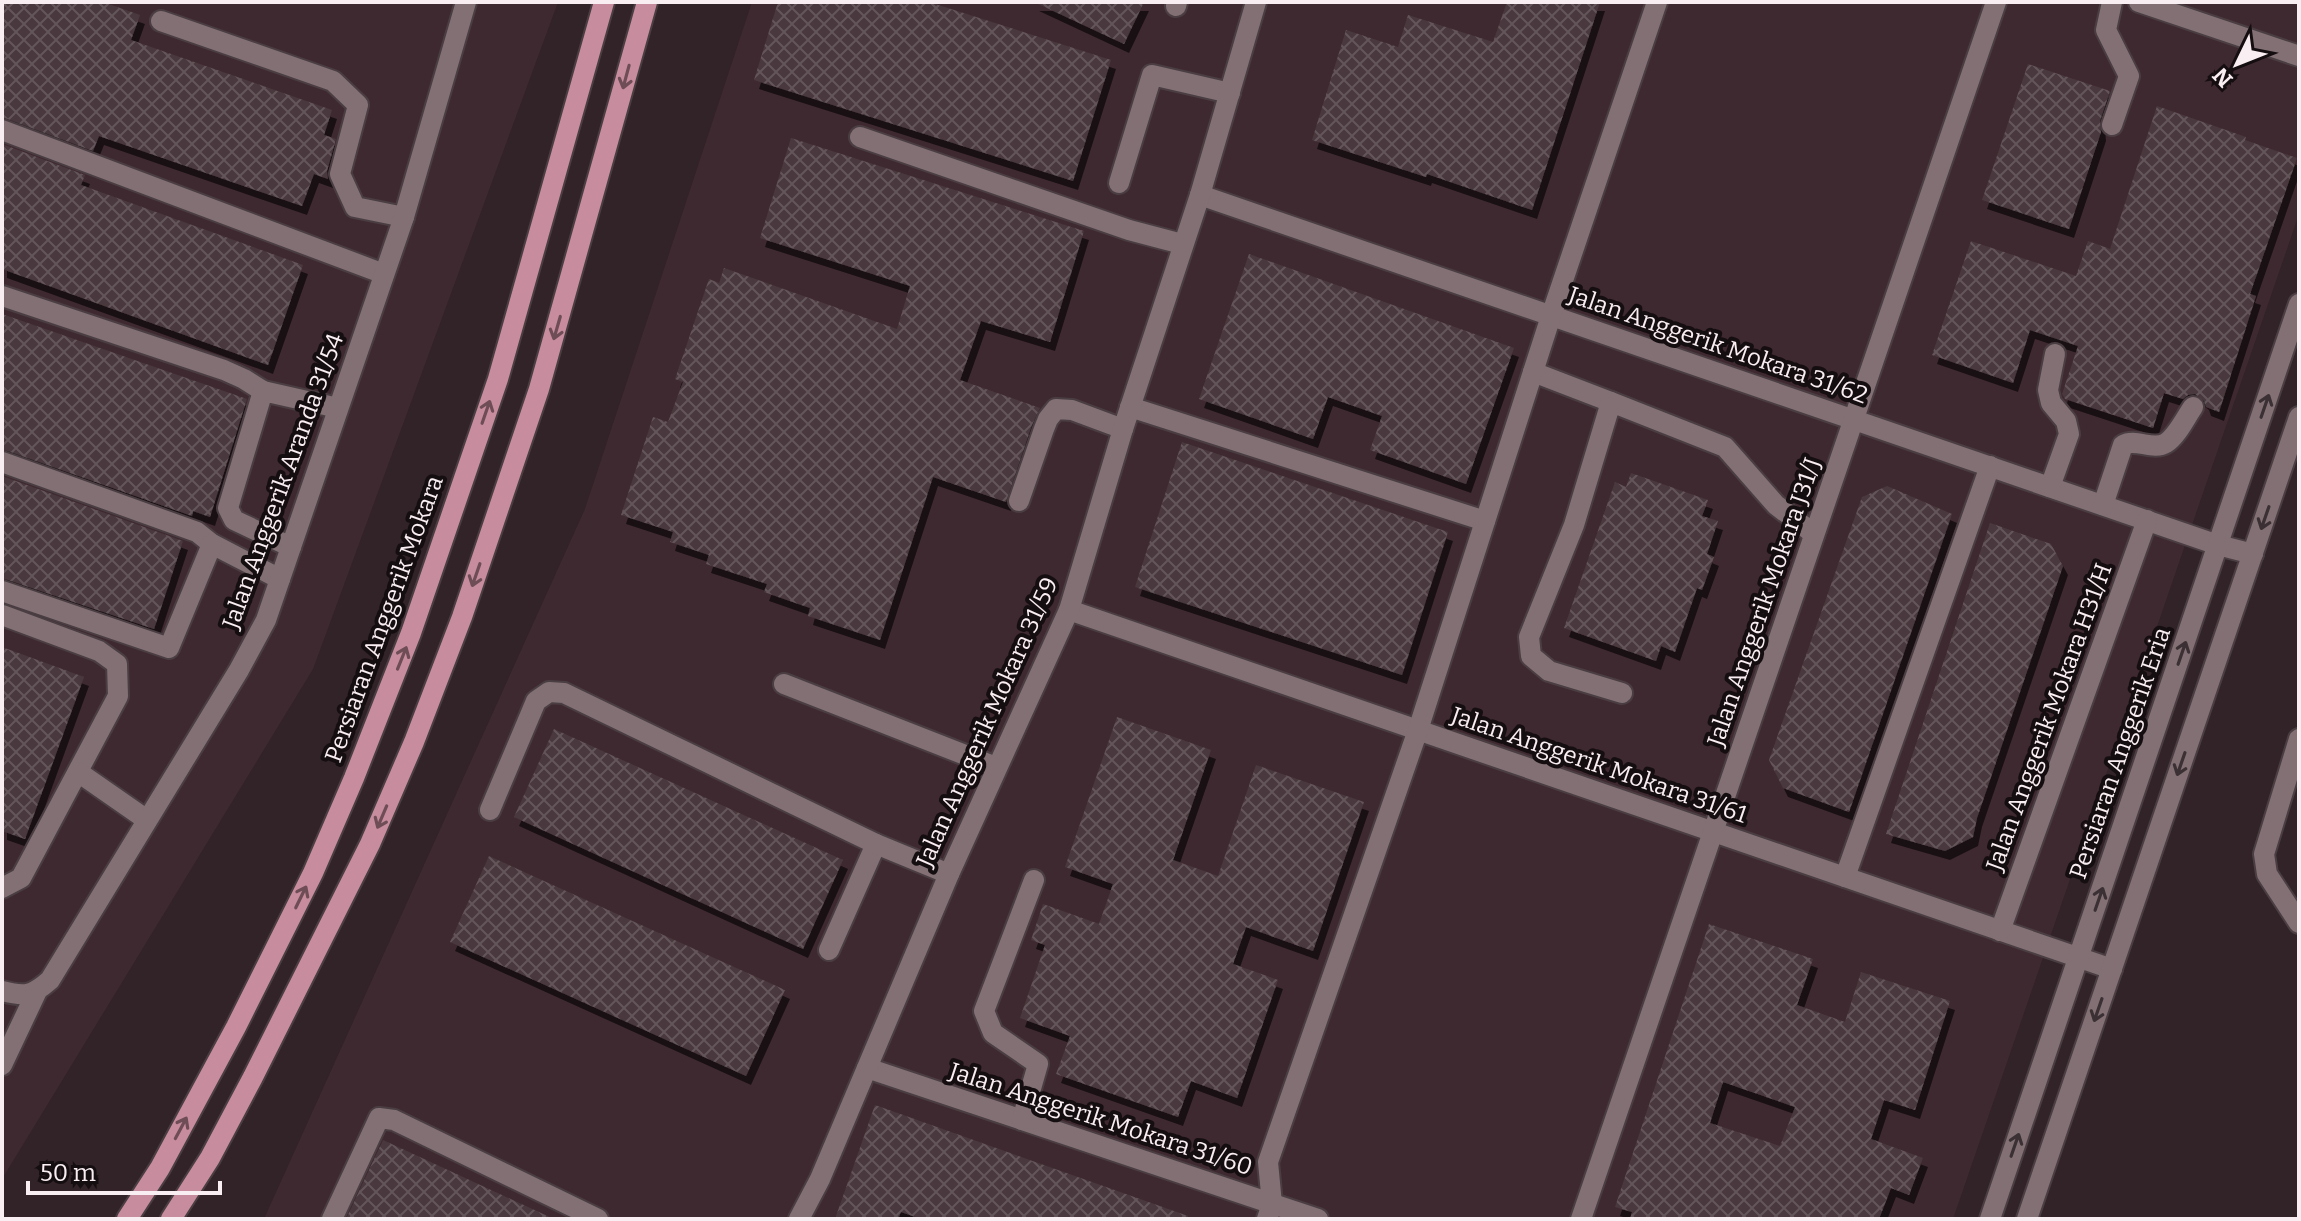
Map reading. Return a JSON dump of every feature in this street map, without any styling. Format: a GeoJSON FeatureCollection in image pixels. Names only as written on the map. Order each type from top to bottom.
{"type":"FeatureCollection","features":[{"type":"Feature","properties":{"kind":"main road","name":"Persiaran Anggerik Mokara"},"geometry":{"type":"LineString","coordinates":[[127,1219],[160,1168],[236,1027],[313,873],[411,633],[498,379],[604,2]]}},
{"type":"Feature","properties":{"kind":"main road"},"geometry":{"type":"LineString","coordinates":[[171,1219],[210,1158],[253,1077],[370,844],[414,742],[462,617],[539,389],[647,2]]}},
{"type":"Feature","properties":{"kind":"street","name":"Jalan Anggerik Aranda 31/54"},"geometry":{"type":"LineString","coordinates":[[2,1064],[37,991],[50,980],[266,620],[404,217],[466,2]]}},
{"type":"Feature","properties":{"kind":"street","name":"Jalan Anggerik Mokara 31/59"},"geometry":{"type":"LineString","coordinates":[[799,1219],[820,1179],[996,767],[1069,610],[1123,429],[1200,195],[1256,2]]}},
{"type":"Feature","properties":{"kind":"street"},"geometry":{"type":"LineString","coordinates":[[1270,1211],[1268,1162],[1418,730],[1551,316],[1657,2]]}},
{"type":"Feature","properties":{"kind":"street","name":"Jalan Anggerik Mokara J31/J"},"geometry":{"type":"LineString","coordinates":[[1581,1219],[1996,2]]}},
{"type":"Feature","properties":{"kind":"street"},"geometry":{"type":"LineString","coordinates":[[2112,2],[2106,30],[2129,76],[2112,125]]}},
{"type":"Feature","properties":{"kind":"street"},"geometry":{"type":"LineString","coordinates":[[2139,2],[2299,56]]}},
{"type":"Feature","properties":{"kind":"street"},"geometry":{"type":"LineString","coordinates":[[161,21],[333,81],[358,105],[340,174],[355,207],[404,217]]}},
{"type":"Feature","properties":{"kind":"street"},"geometry":{"type":"LineString","coordinates":[[1119,183],[1152,75],[1230,93]]}},
{"type":"Feature","properties":{"kind":"street"},"geometry":{"type":"LineString","coordinates":[[2,130],[384,274]]}},
{"type":"Feature","properties":{"kind":"street"},"geometry":{"type":"LineString","coordinates":[[860,137],[1129,230],[1182,244]]}},
{"type":"Feature","properties":{"kind":"street","name":"Jalan Anggerik Mokara 31/62"},"geometry":{"type":"LineString","coordinates":[[1200,195],[2218,545],[2253,554]]}},
{"type":"Feature","properties":{"kind":"street"},"geometry":{"type":"LineString","coordinates":[[2,296],[224,370],[263,391],[338,408]]}},
{"type":"Feature","properties":{"kind":"street","name":"Persiaran Anggerik Eria"},"geometry":{"type":"LineString","coordinates":[[1990,1219],[2299,304]]}},
{"type":"Feature","properties":{"kind":"street"},"geometry":{"type":"LineString","coordinates":[[2050,487],[2069,434],[2066,421],[2051,403],[2048,390],[2055,354]]}},
{"type":"Feature","properties":{"kind":"street"},"geometry":{"type":"LineString","coordinates":[[1533,372],[1725,447],[1776,505],[1814,534]]}},
{"type":"Feature","properties":{"kind":"street"},"geometry":{"type":"LineString","coordinates":[[263,391],[228,508],[234,520],[291,547]]}},
{"type":"Feature","properties":{"kind":"street"},"geometry":{"type":"LineString","coordinates":[[1611,402],[1574,525],[1529,637],[1531,656],[1549,671],[1622,693]]}},
{"type":"Feature","properties":{"kind":"street"},"geometry":{"type":"LineString","coordinates":[[1130,407],[1485,521]]}},
{"type":"Feature","properties":{"kind":"street"},"geometry":{"type":"LineString","coordinates":[[2103,505],[2123,445],[2130,441],[2158,445],[2166,443],[2193,407]]}},
{"type":"Feature","properties":{"kind":"street"},"geometry":{"type":"LineString","coordinates":[[1019,501],[1048,419],[1056,409],[1072,410],[1123,429]]}},
{"type":"Feature","properties":{"kind":"street"},"geometry":{"type":"LineString","coordinates":[[2027,1219],[2299,417]]}},
{"type":"Feature","properties":{"kind":"street"},"geometry":{"type":"LineString","coordinates":[[2,462],[197,532],[212,544],[280,579]]}},
{"type":"Feature","properties":{"kind":"street"},"geometry":{"type":"LineString","coordinates":[[1845,877],[1990,466]]}},
{"type":"Feature","properties":{"kind":"street","name":"Jalan Anggerik Mokara H31/H"},"geometry":{"type":"LineString","coordinates":[[2000,931],[2147,520]]}},
{"type":"Feature","properties":{"kind":"street"},"geometry":{"type":"LineString","coordinates":[[2,591],[169,648],[212,544]]}},
{"type":"Feature","properties":{"kind":"street","name":"Jalan Anggerik Mokara 31/61"},"geometry":{"type":"LineString","coordinates":[[1069,610],[2112,969]]}},
{"type":"Feature","properties":{"kind":"street"},"geometry":{"type":"LineString","coordinates":[[2,615],[99,651],[117,664],[118,696],[21,878],[2,888]]}},
{"type":"Feature","properties":{"kind":"street"},"geometry":{"type":"LineString","coordinates":[[784,684],[996,767]]}},
{"type":"Feature","properties":{"kind":"street"},"geometry":{"type":"LineString","coordinates":[[490,810],[536,701],[549,692],[564,693],[876,844],[949,874]]}},
{"type":"Feature","properties":{"kind":"street"},"geometry":{"type":"LineString","coordinates":[[2299,739],[2264,854],[2267,874],[2299,923]]}},
{"type":"Feature","properties":{"kind":"street"},"geometry":{"type":"LineString","coordinates":[[78,772],[147,820]]}},
{"type":"Feature","properties":{"kind":"street"},"geometry":{"type":"LineString","coordinates":[[829,950],[876,844]]}},
{"type":"Feature","properties":{"kind":"street"},"geometry":{"type":"LineString","coordinates":[[1022,1120],[1038,1064],[993,1033],[984,1011],[1034,880]]}},
{"type":"Feature","properties":{"kind":"street"},"geometry":{"type":"LineString","coordinates":[[2,991],[21,996],[37,991]]}},
{"type":"Feature","properties":{"kind":"street","name":"Jalan Anggerik Mokara 31/60"},"geometry":{"type":"LineString","coordinates":[[867,1068],[1022,1120],[1270,1211],[1318,1219]]}},
{"type":"Feature","properties":{"kind":"street"},"geometry":{"type":"LineString","coordinates":[[332,1219],[379,1118],[394,1120],[598,1219]]}},
{"type":"Feature","properties":{"kind":"shaded area"},"geometry":{"type":"Polygon","coordinates":[[[2,2],[558,2],[313,669],[2,1179],[2,2]]]}},
{"type":"Feature","properties":{"kind":"shaded area"},"geometry":{"type":"Polygon","coordinates":[[[752,2],[2299,2],[2299,214],[1953,1219],[264,1219],[585,509],[752,2]]]}},
{"type":"Feature","properties":{"kind":"building"},"geometry":{"type":"Polygon","coordinates":[[[2,2],[103,2],[140,15],[131,40],[332,110],[324,135],[336,139],[327,171],[328,179],[314,174],[302,206],[99,136],[93,151],[2,117],[2,2]]]}},
{"type":"Feature","properties":{"kind":"building"},"geometry":{"type":"Polygon","coordinates":[[[778,2],[929,2],[1111,60],[1073,181],[754,80],[778,2]]]}},
{"type":"Feature","properties":{"kind":"building"},"geometry":{"type":"Polygon","coordinates":[[[1034,2],[1144,2],[1124,44],[1034,2]]]}},
{"type":"Feature","properties":{"kind":"building"},"geometry":{"type":"Polygon","coordinates":[[[1507,2],[1600,2],[1532,210],[1427,174],[1426,177],[1312,140],[1346,30],[1398,47],[1408,15],[1493,42],[1507,2]]]}},
{"type":"Feature","properties":{"kind":"building"},"geometry":{"type":"Polygon","coordinates":[[[2028,64],[2110,91],[2100,121],[2101,132],[2069,229],[1982,200],[2028,64]]]}},
{"type":"Feature","properties":{"kind":"building"},"geometry":{"type":"Polygon","coordinates":[[[2157,106],[2297,158],[2250,294],[2256,296],[2219,412],[2206,407],[2195,394],[2183,399],[2164,393],[2153,428],[2065,399],[2062,394],[2078,346],[2030,330],[2013,383],[1932,355],[1971,241],[2076,276],[2088,241],[2110,249],[2157,106]]]}},
{"type":"Feature","properties":{"kind":"building"},"geometry":{"type":"Polygon","coordinates":[[[791,138],[1084,231],[1050,342],[981,321],[960,380],[1040,408],[1006,502],[933,477],[880,640],[808,616],[810,608],[764,592],[767,584],[706,564],[709,555],[670,542],[673,532],[621,515],[653,417],[668,422],[683,382],[675,379],[709,279],[719,283],[724,268],[897,329],[910,286],[760,238],[791,138]]]}},
{"type":"Feature","properties":{"kind":"building"},"geometry":{"type":"Polygon","coordinates":[[[2,144],[85,175],[81,185],[303,265],[268,365],[2,269],[2,144]]]}},
{"type":"Feature","properties":{"kind":"building"},"geometry":{"type":"Polygon","coordinates":[[[1249,254],[1514,348],[1466,484],[1370,450],[1382,416],[1328,397],[1313,439],[1199,399],[1249,254]]]}},
{"type":"Feature","properties":{"kind":"building"},"geometry":{"type":"Polygon","coordinates":[[[2,314],[247,399],[210,517],[193,511],[192,516],[2,449],[2,314]]]}},
{"type":"Feature","properties":{"kind":"building"},"geometry":{"type":"Polygon","coordinates":[[[1182,442],[1448,532],[1402,675],[1135,587],[1182,442]]]}},
{"type":"Feature","properties":{"kind":"building"},"geometry":{"type":"Polygon","coordinates":[[[1631,473],[1708,500],[1702,516],[1718,521],[1707,554],[1714,557],[1702,590],[1697,588],[1675,652],[1661,646],[1656,661],[1564,628],[1615,482],[1626,487],[1631,473]]]}},
{"type":"Feature","properties":{"kind":"building"},"geometry":{"type":"Polygon","coordinates":[[[2,476],[183,541],[154,629],[2,578],[2,476]]]}},
{"type":"Feature","properties":{"kind":"building"},"geometry":{"type":"Polygon","coordinates":[[[1887,486],[1952,514],[1849,812],[1783,788],[1769,760],[1862,497],[1887,486]]]}},
{"type":"Feature","properties":{"kind":"building"},"geometry":{"type":"Polygon","coordinates":[[[1990,523],[2051,544],[2063,566],[1973,837],[1945,851],[1886,834],[1990,523]]]}},
{"type":"Feature","properties":{"kind":"building"},"geometry":{"type":"Polygon","coordinates":[[[2,647],[84,677],[25,839],[2,831],[2,647]]]}},
{"type":"Feature","properties":{"kind":"building"},"geometry":{"type":"Polygon","coordinates":[[[1117,717],[1211,750],[1173,860],[1218,876],[1256,765],[1364,802],[1313,951],[1246,927],[1233,964],[1278,980],[1237,1098],[1191,1081],[1178,1117],[1056,1074],[1070,1036],[1020,1018],[1045,945],[1031,940],[1043,904],[1099,924],[1113,884],[1065,867],[1117,717]]]}},
{"type":"Feature","properties":{"kind":"building"},"geometry":{"type":"Polygon","coordinates":[[[554,729],[843,860],[803,949],[514,817],[554,729]]]}},
{"type":"Feature","properties":{"kind":"building"},"geometry":{"type":"Polygon","coordinates":[[[489,856],[785,990],[746,1076],[450,942],[489,856]]]}},
{"type":"Feature","properties":{"kind":"building"},"geometry":{"type":"Polygon","coordinates":[[[1709,924],[1813,959],[1797,1005],[1845,1022],[1861,972],[1950,1001],[1915,1110],[1884,1100],[1871,1139],[1923,1158],[1909,1195],[1891,1188],[1879,1219],[1630,1219],[1632,1212],[1615,1207],[1709,924]],[[1723,1082],[1710,1123],[1780,1146],[1795,1107],[1723,1082]]]}},
{"type":"Feature","properties":{"kind":"building"},"geometry":{"type":"Polygon","coordinates":[[[875,1105],[1188,1216],[1187,1219],[921,1219],[901,1212],[898,1219],[835,1219],[875,1105]]]}},
{"type":"Feature","properties":{"kind":"building"},"geometry":{"type":"Polygon","coordinates":[[[383,1140],[554,1219],[346,1219],[383,1140]]]}}]}
